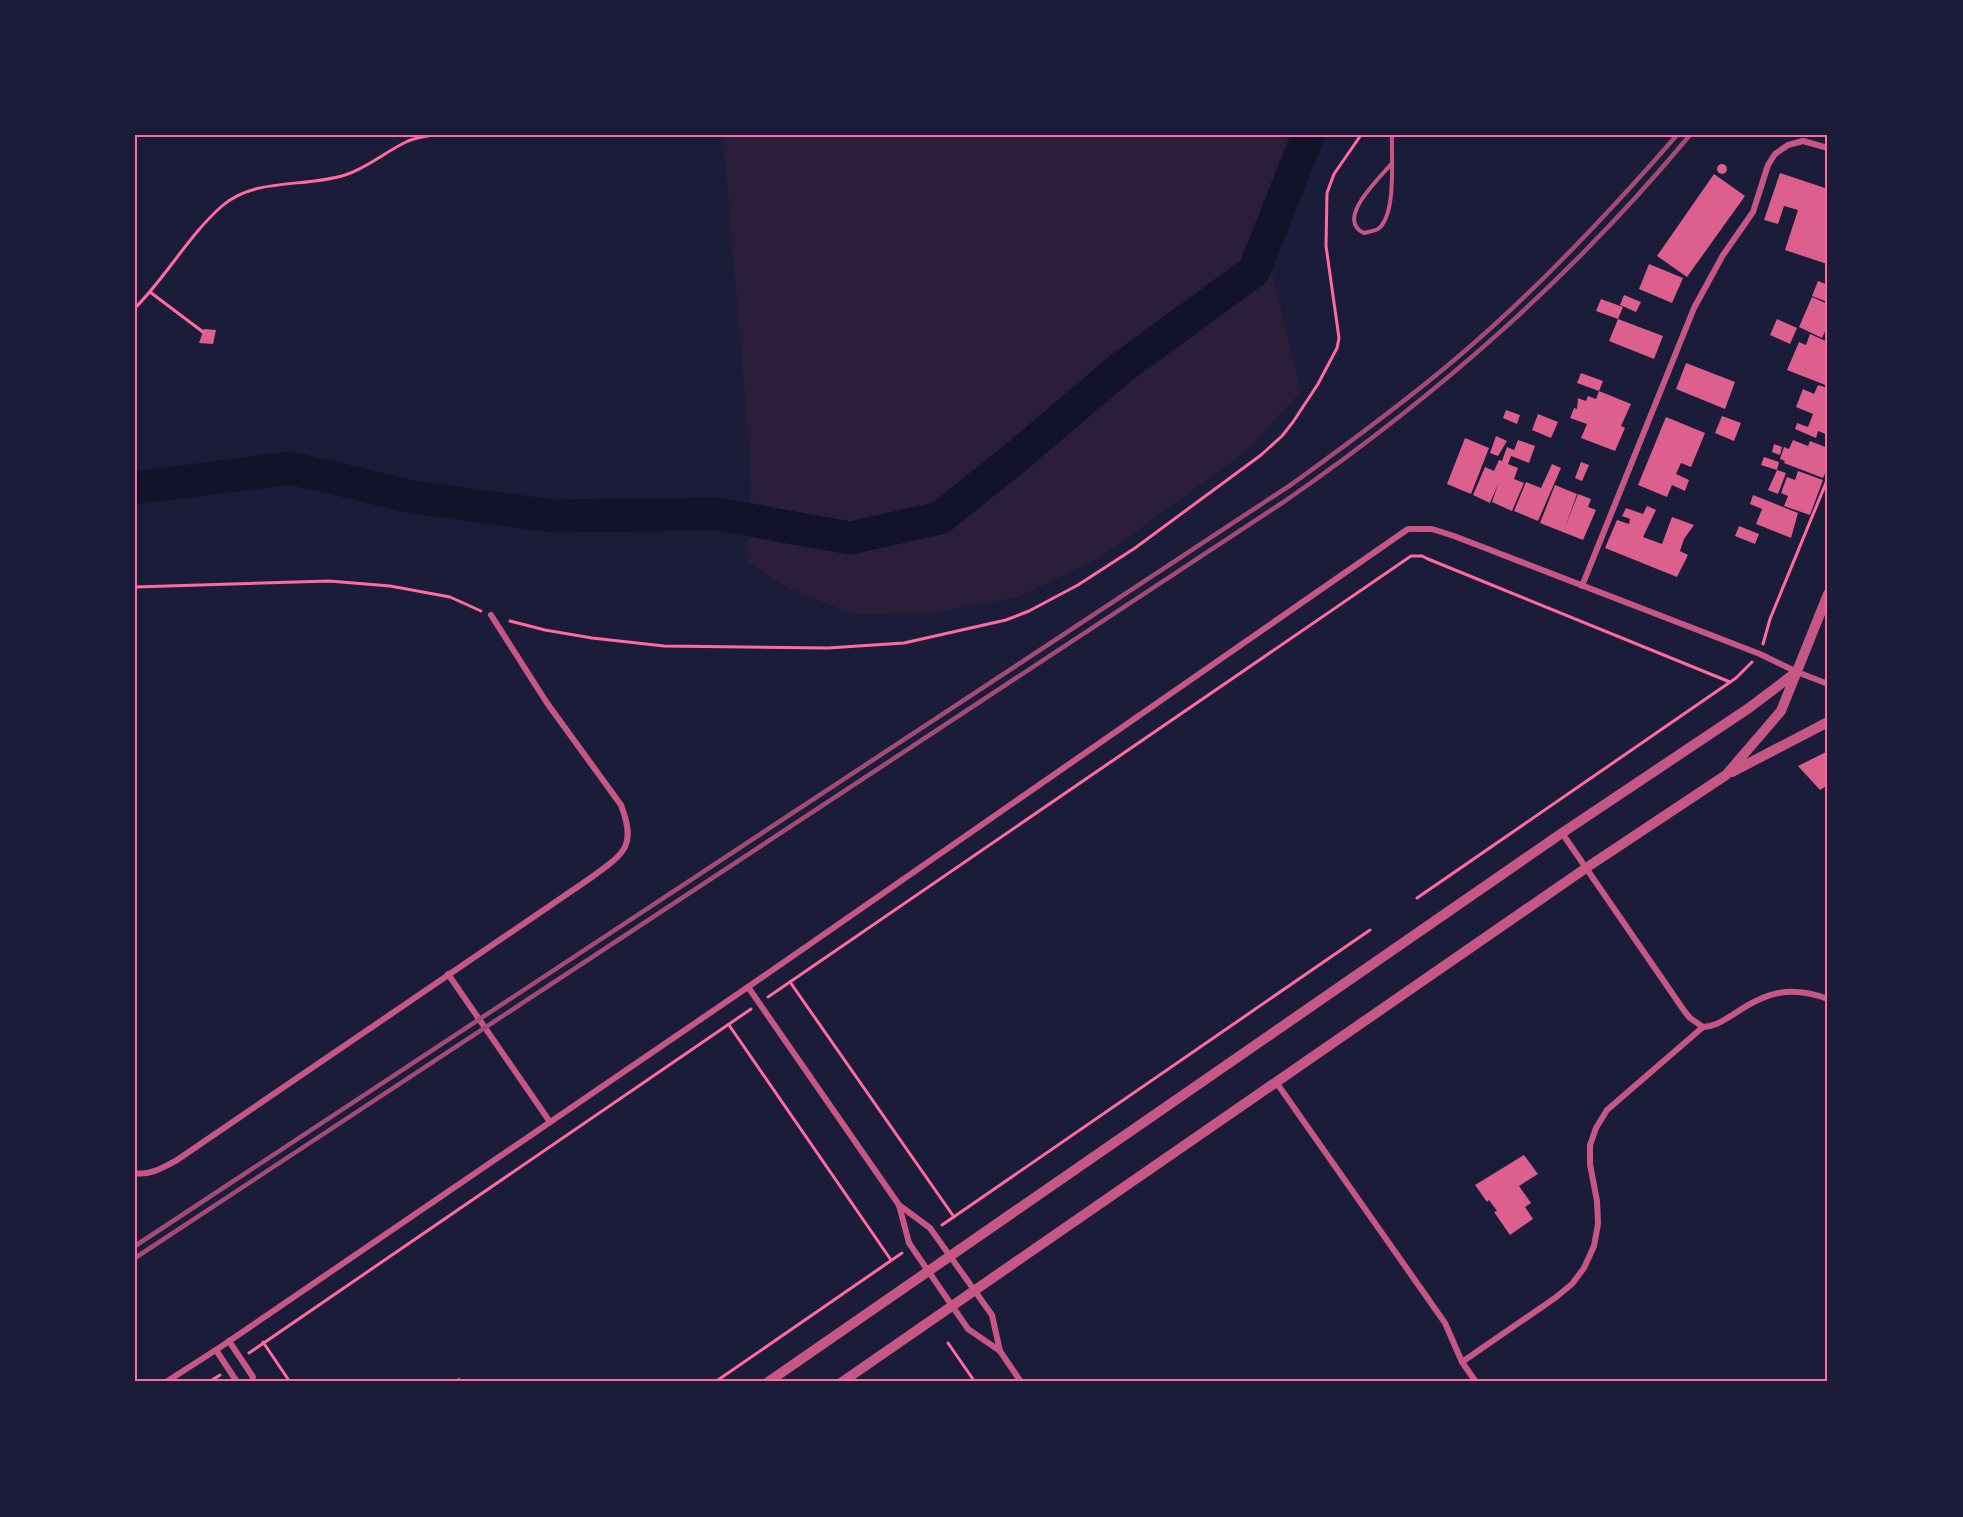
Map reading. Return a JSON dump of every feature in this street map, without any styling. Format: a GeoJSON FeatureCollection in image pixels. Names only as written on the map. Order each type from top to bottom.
{"type":"FeatureCollection","features":[{"type":"Feature","properties":{"kind":"street"},"geometry":{"type":"LineString","coordinates":[[1582,586],[1694,308],[1723,255],[1753,212],[1768,165],[1775,153],[1788,145],[1803,141],[1828,148]]}},
{"type":"Feature","properties":{"kind":"street"},"geometry":{"type":"LineString","coordinates":[[166,1382],[748,987],[1408,529],[1432,529],[1760,654],[1828,684]]}},
{"type":"Feature","properties":{"kind":"street"},"geometry":{"type":"LineString","coordinates":[[1726,775],[1781,711],[1828,594]]}},
{"type":"Feature","properties":{"kind":"street"},"geometry":{"type":"LineString","coordinates":[[135,1173],[157,1170],[177,1160],[592,877],[616,859],[628,843],[629,824],[621,805],[536,686],[491,615]]}},
{"type":"Feature","properties":{"kind":"street"},"geometry":{"type":"LineString","coordinates":[[768,1382],[1562,833],[1749,708],[1797,672]]}},
{"type":"Feature","properties":{"kind":"street"},"geometry":{"type":"LineString","coordinates":[[842,1382],[1586,868],[1726,775],[1828,722]]}},
{"type":"Feature","properties":{"kind":"street"},"geometry":{"type":"LineString","coordinates":[[1562,833],[1685,1012],[1703,1027]]}},
{"type":"Feature","properties":{"kind":"street"},"geometry":{"type":"LineString","coordinates":[[448,974],[550,1122]]}},
{"type":"Feature","properties":{"kind":"street"},"geometry":{"type":"LineString","coordinates":[[748,987],[899,1205],[933,1232],[992,1315],[1000,1351],[1021,1382]]}},
{"type":"Feature","properties":{"kind":"street"},"geometry":{"type":"LineString","coordinates":[[1462,1362],[1556,1298],[1578,1276],[1594,1246],[1598,1224],[1597,1201],[1590,1164],[1590,1145],[1596,1128],[1607,1110],[1703,1027],[1718,1024],[1754,1000],[1769,994],[1800,992],[1828,999]]}},
{"type":"Feature","properties":{"kind":"street"},"geometry":{"type":"LineString","coordinates":[[1276,1082],[1445,1323],[1462,1362],[1476,1382]]}},
{"type":"Feature","properties":{"kind":"street"},"geometry":{"type":"LineString","coordinates":[[899,1205],[911,1246],[952,1306],[969,1330],[1000,1351]]}},
{"type":"Feature","properties":{"kind":"street"},"geometry":{"type":"LineString","coordinates":[[229,1341],[253,1377],[252,1382]]}},
{"type":"Feature","properties":{"kind":"street"},"geometry":{"type":"LineString","coordinates":[[216,1350],[237,1382]]}},
{"type":"Feature","properties":{"kind":"lane"},"geometry":{"type":"LineString","coordinates":[[1392,135],[1392,163],[1390,205],[1384,221],[1378,228],[1364,233],[1354,222],[1357,205],[1392,163]]}},
{"type":"Feature","properties":{"kind":"path"},"geometry":{"type":"LineString","coordinates":[[135,308],[193,237],[231,199],[247,191],[330,179],[346,174],[408,141],[432,135]]}},
{"type":"Feature","properties":{"kind":"path"},"geometry":{"type":"LineString","coordinates":[[135,587],[329,581],[360,583],[450,597],[491,615],[545,630],[690,648],[828,648],[904,643],[1006,620],[1054,598],[1144,541],[1261,455],[1282,436],[1293,422],[1318,384],[1340,338],[1326,246],[1327,193],[1334,174],[1361,135]]}},
{"type":"Feature","properties":{"kind":"path"},"geometry":{"type":"LineString","coordinates":[[150,292],[203,332]]}},
{"type":"Feature","properties":{"kind":"path"},"geometry":{"type":"LineString","coordinates":[[1417,898],[1730,682],[1760,654],[1770,619],[1828,478]]}},
{"type":"Feature","properties":{"kind":"path"},"geometry":{"type":"LineString","coordinates":[[242,1360],[263,1342],[1411,556],[1422,556],[1730,682]]}},
{"type":"Feature","properties":{"kind":"path"},"geometry":{"type":"LineString","coordinates":[[933,1232],[1370,930]]}},
{"type":"Feature","properties":{"kind":"path"},"geometry":{"type":"LineString","coordinates":[[790,982],[954,1217]]}},
{"type":"Feature","properties":{"kind":"path"},"geometry":{"type":"LineString","coordinates":[[728,1024],[891,1260]]}},
{"type":"Feature","properties":{"kind":"path"},"geometry":{"type":"LineString","coordinates":[[715,1382],[911,1246]]}},
{"type":"Feature","properties":{"kind":"path"},"geometry":{"type":"LineString","coordinates":[[263,1342],[290,1382]]}},
{"type":"Feature","properties":{"kind":"path"},"geometry":{"type":"LineString","coordinates":[[948,1343],[975,1382]]}},
{"type":"Feature","properties":{"kind":"path"},"geometry":{"type":"LineString","coordinates":[[209,1382],[229,1369]]}},
{"type":"Feature","properties":{"kind":"shaded area"},"geometry":{"type":"Polygon","coordinates":[[[723,135],[1296,135],[1262,230],[1301,391],[1248,450],[1101,557],[1019,597],[923,615],[853,614],[792,590],[747,562],[751,495],[749,446],[723,135]]]}},
{"type":"Feature","properties":{"kind":"building"},"geometry":{"type":"Polygon","coordinates":[[[1722,164],[1726,165],[1726,173],[1722,174],[1718,173],[1717,169],[1718,165],[1722,164]]]}},
{"type":"Feature","properties":{"kind":"building"},"geometry":{"type":"Polygon","coordinates":[[[1780,173],[1828,189],[1827,264],[1785,250],[1798,210],[1784,206],[1778,224],[1764,220],[1780,173]]]}},
{"type":"Feature","properties":{"kind":"building"},"geometry":{"type":"Polygon","coordinates":[[[1714,174],[1745,196],[1687,277],[1657,256],[1714,174]]]}},
{"type":"Feature","properties":{"kind":"building"},"geometry":{"type":"Polygon","coordinates":[[[1649,264],[1683,278],[1672,303],[1639,289],[1649,264]]]}},
{"type":"Feature","properties":{"kind":"building"},"geometry":{"type":"Polygon","coordinates":[[[1818,281],[1828,285],[1827,302],[1812,296],[1818,281]]]}},
{"type":"Feature","properties":{"kind":"building"},"geometry":{"type":"Polygon","coordinates":[[[1624,295],[1641,302],[1636,312],[1620,305],[1624,295]]]}},
{"type":"Feature","properties":{"kind":"building"},"geometry":{"type":"Polygon","coordinates":[[[1812,297],[1828,304],[1828,325],[1822,338],[1799,327],[1812,297]]]}},
{"type":"Feature","properties":{"kind":"building"},"geometry":{"type":"Polygon","coordinates":[[[1601,299],[1623,307],[1618,319],[1596,311],[1601,299]]]}},
{"type":"Feature","properties":{"kind":"building"},"geometry":{"type":"Polygon","coordinates":[[[1618,319],[1663,336],[1654,359],[1609,341],[1618,319]]]}},
{"type":"Feature","properties":{"kind":"building"},"geometry":{"type":"Polygon","coordinates":[[[1777,319],[1797,328],[1790,344],[1770,335],[1777,319]]]}},
{"type":"Feature","properties":{"kind":"building"},"geometry":{"type":"Polygon","coordinates":[[[204,329],[216,330],[213,344],[199,343],[204,329]]]}},
{"type":"Feature","properties":{"kind":"building"},"geometry":{"type":"Polygon","coordinates":[[[1810,334],[1828,342],[1828,386],[1787,370],[1799,342],[1806,345],[1810,334]]]}},
{"type":"Feature","properties":{"kind":"building"},"geometry":{"type":"Polygon","coordinates":[[[1686,363],[1735,382],[1725,409],[1676,389],[1686,363]]]}},
{"type":"Feature","properties":{"kind":"building"},"geometry":{"type":"Polygon","coordinates":[[[1581,373],[1603,381],[1599,391],[1577,383],[1581,373]]]}},
{"type":"Feature","properties":{"kind":"building"},"geometry":{"type":"Polygon","coordinates":[[[1818,385],[1828,388],[1828,435],[1818,431],[1816,438],[1795,429],[1797,423],[1808,427],[1813,414],[1796,407],[1803,389],[1814,394],[1818,385]]]}},
{"type":"Feature","properties":{"kind":"building"},"geometry":{"type":"Polygon","coordinates":[[[1599,391],[1631,404],[1621,426],[1625,428],[1615,451],[1581,438],[1587,424],[1570,418],[1574,408],[1577,409],[1578,398],[1586,401],[1588,396],[1596,399],[1599,391]]]}},
{"type":"Feature","properties":{"kind":"building"},"geometry":{"type":"Polygon","coordinates":[[[1506,410],[1520,415],[1517,424],[1503,418],[1506,410]]]}},
{"type":"Feature","properties":{"kind":"building"},"geometry":{"type":"Polygon","coordinates":[[[1538,414],[1558,422],[1551,438],[1532,430],[1538,414]]]}},
{"type":"Feature","properties":{"kind":"building"},"geometry":{"type":"Polygon","coordinates":[[[1722,416],[1741,423],[1734,441],[1715,433],[1722,416]]]}},
{"type":"Feature","properties":{"kind":"building"},"geometry":{"type":"Polygon","coordinates":[[[1666,417],[1705,433],[1691,467],[1681,463],[1676,474],[1689,480],[1685,491],[1672,485],[1667,497],[1638,485],[1666,417]]]}},
{"type":"Feature","properties":{"kind":"building"},"geometry":{"type":"Polygon","coordinates":[[[1496,436],[1507,441],[1498,456],[1490,453],[1496,436]]]}},
{"type":"Feature","properties":{"kind":"building"},"geometry":{"type":"Polygon","coordinates":[[[1465,438],[1489,448],[1471,494],[1447,484],[1465,438]]]}},
{"type":"Feature","properties":{"kind":"building"},"geometry":{"type":"Polygon","coordinates":[[[1518,440],[1535,446],[1529,463],[1511,456],[1508,464],[1518,468],[1514,479],[1524,483],[1512,511],[1492,502],[1498,484],[1490,503],[1473,495],[1485,467],[1494,471],[1499,460],[1502,461],[1507,447],[1514,450],[1518,440]]]}},
{"type":"Feature","properties":{"kind":"building"},"geometry":{"type":"Polygon","coordinates":[[[1793,440],[1808,446],[1810,441],[1828,448],[1828,466],[1823,478],[1784,463],[1785,461],[1780,459],[1784,447],[1789,449],[1793,440]]]}},
{"type":"Feature","properties":{"kind":"building"},"geometry":{"type":"Polygon","coordinates":[[[1774,444],[1782,447],[1780,455],[1772,452],[1774,444]]]}},
{"type":"Feature","properties":{"kind":"building"},"geometry":{"type":"Polygon","coordinates":[[[1764,457],[1779,462],[1777,470],[1761,465],[1764,457]]]}},
{"type":"Feature","properties":{"kind":"building"},"geometry":{"type":"Polygon","coordinates":[[[1581,462],[1589,465],[1582,481],[1575,478],[1581,462]]]}},
{"type":"Feature","properties":{"kind":"building"},"geometry":{"type":"Polygon","coordinates":[[[1552,464],[1561,468],[1538,521],[1514,511],[1526,482],[1541,488],[1552,464]]]}},
{"type":"Feature","properties":{"kind":"building"},"geometry":{"type":"Polygon","coordinates":[[[1777,470],[1786,473],[1778,494],[1768,490],[1777,470]]]}},
{"type":"Feature","properties":{"kind":"building"},"geometry":{"type":"Polygon","coordinates":[[[1798,471],[1823,480],[1810,515],[1784,506],[1788,496],[1781,493],[1787,477],[1795,480],[1798,471]]]}},
{"type":"Feature","properties":{"kind":"building"},"geometry":{"type":"Polygon","coordinates":[[[1555,485],[1577,494],[1564,530],[1578,494],[1591,499],[1588,507],[1596,510],[1583,540],[1540,523],[1555,485]]]}},
{"type":"Feature","properties":{"kind":"building"},"geometry":{"type":"Polygon","coordinates":[[[1753,495],[1798,513],[1791,538],[1756,524],[1762,509],[1750,504],[1753,495]]]}},
{"type":"Feature","properties":{"kind":"building"},"geometry":{"type":"Polygon","coordinates":[[[1647,506],[1656,510],[1643,537],[1662,544],[1672,517],[1694,525],[1684,539],[1680,551],[1688,555],[1677,577],[1605,548],[1617,520],[1629,524],[1630,519],[1622,516],[1626,508],[1643,514],[1647,506]]]}},
{"type":"Feature","properties":{"kind":"building"},"geometry":{"type":"Polygon","coordinates":[[[1739,526],[1759,534],[1755,544],[1735,536],[1739,526]]]}},
{"type":"Feature","properties":{"kind":"building"},"geometry":{"type":"Polygon","coordinates":[[[1828,751],[1828,785],[1820,790],[1798,766],[1828,751]]]}},
{"type":"Feature","properties":{"kind":"building"},"geometry":{"type":"Polygon","coordinates":[[[1524,1155],[1538,1174],[1519,1186],[1531,1203],[1525,1207],[1533,1219],[1510,1235],[1494,1212],[1497,1211],[1489,1200],[1487,1202],[1475,1185],[1524,1155]]]}},
{"type":"Feature","properties":{"kind":"waterway"},"geometry":{"type":"LineString","coordinates":[[135,488],[291,468],[412,497],[553,516],[716,514],[850,538],[940,518],[1121,368],[1254,271],[1308,135]]}},
{"type":"Feature","properties":{"kind":"railway"},"geometry":{"type":"LineString","coordinates":[[135,1246],[1292,484],[1356,438],[1439,373],[1517,304],[1572,250],[1677,135]]}},
{"type":"Feature","properties":{"kind":"railway"},"geometry":{"type":"LineString","coordinates":[[135,1258],[1285,501],[1341,461],[1449,376],[1550,286],[1598,238],[1690,135]]}}]}
